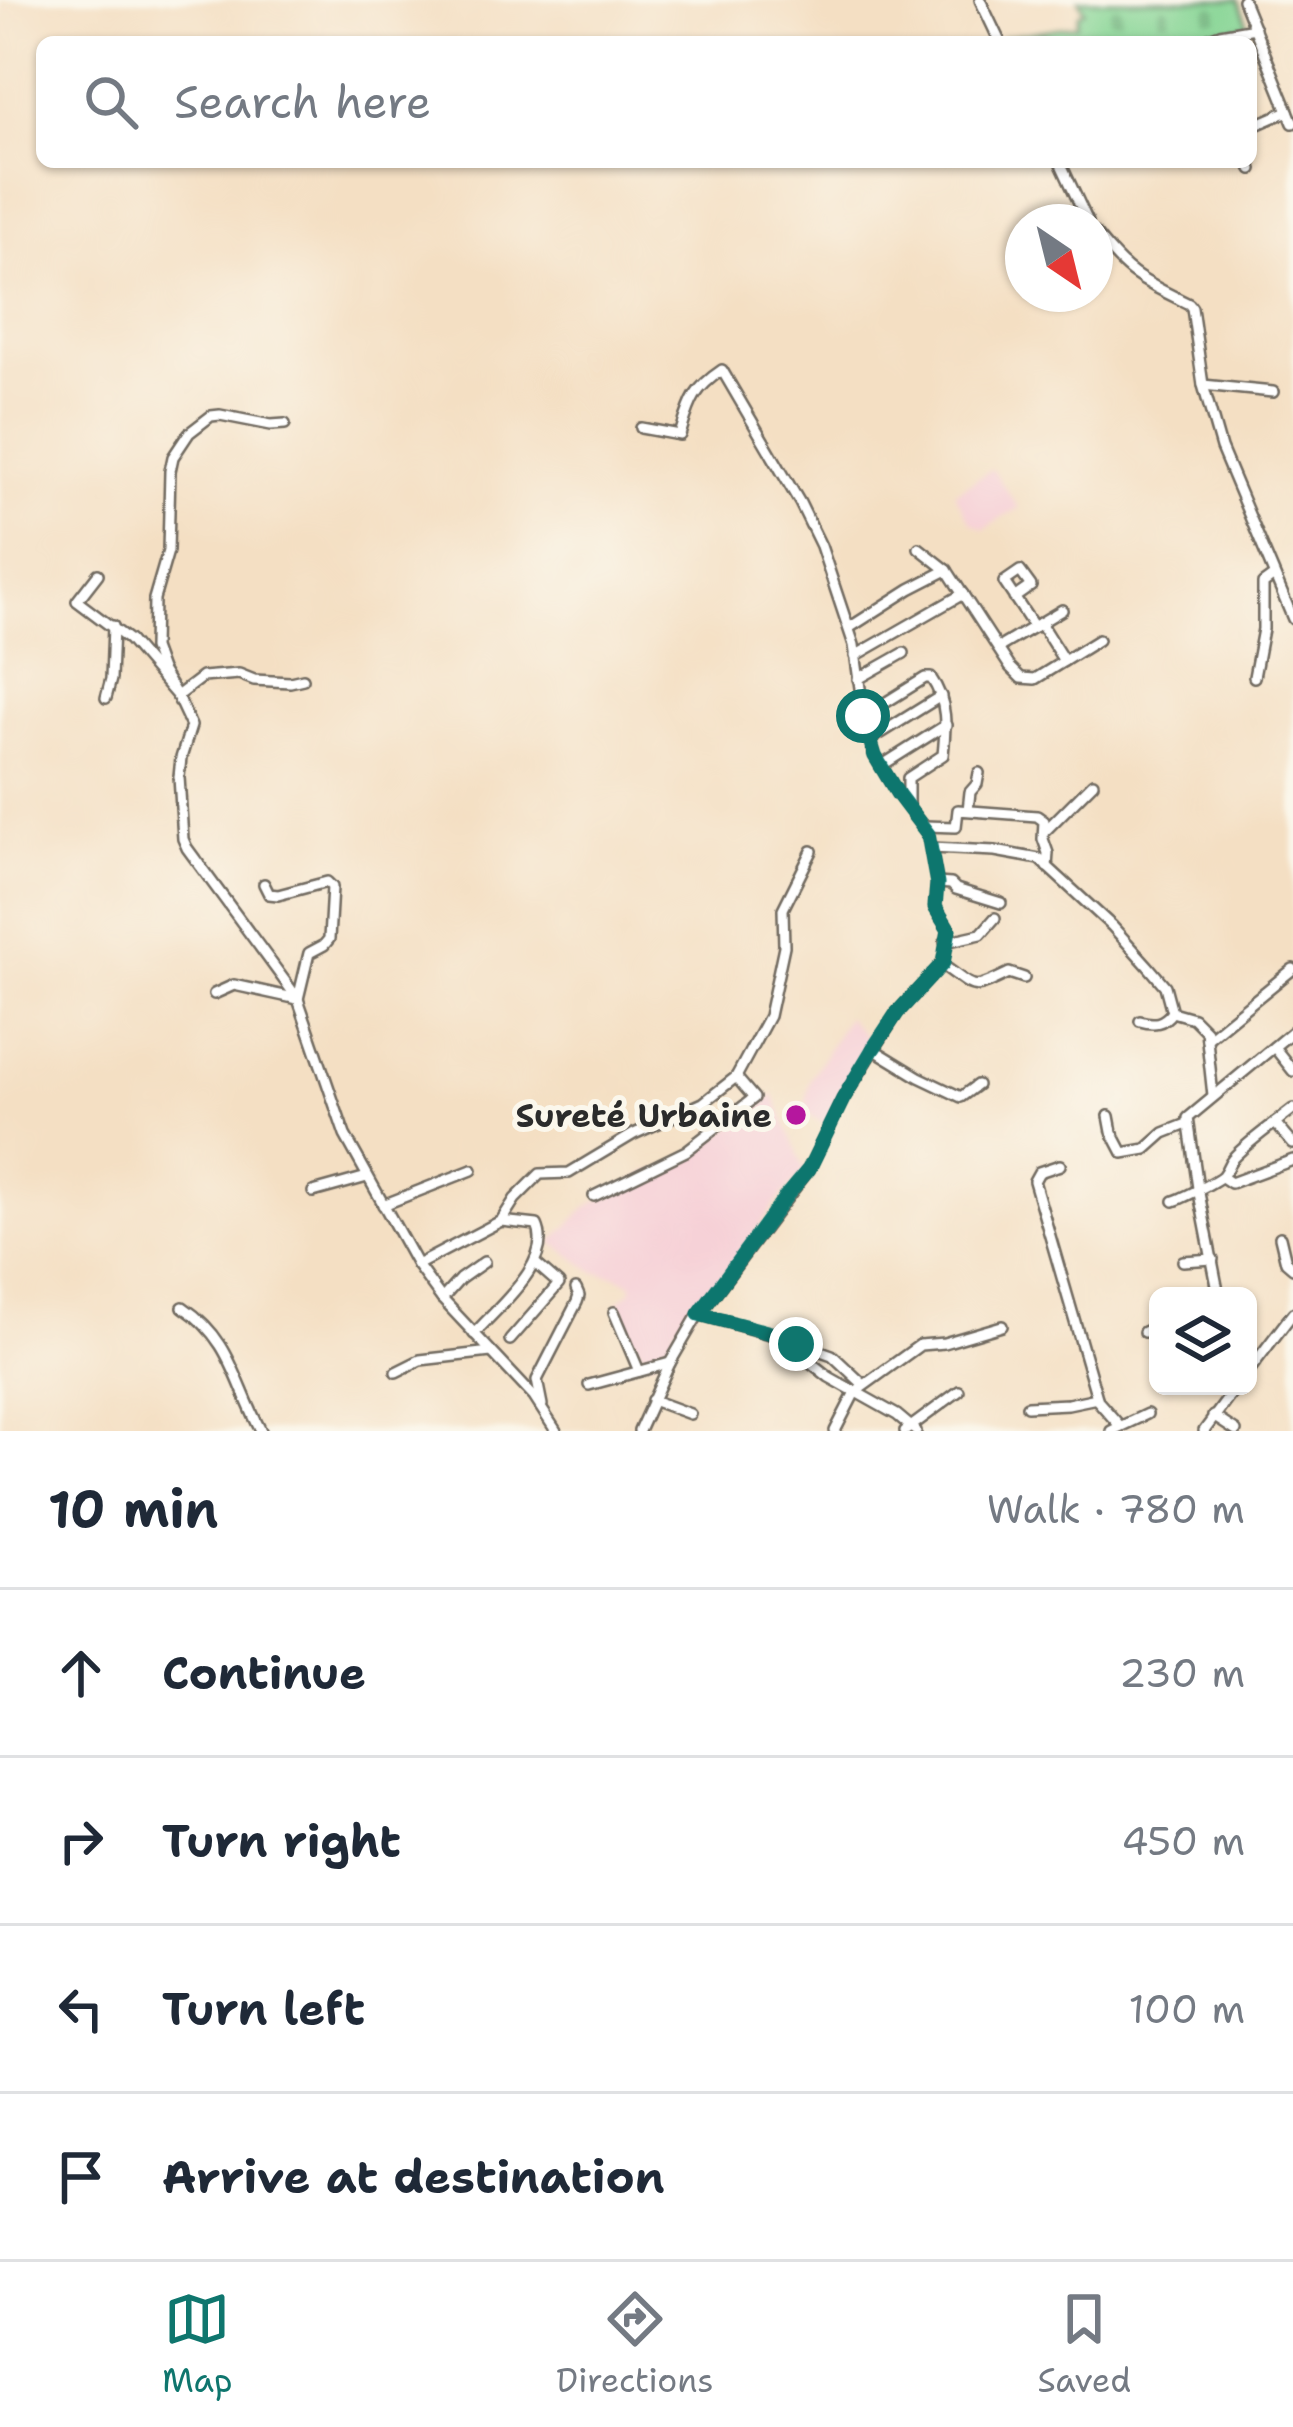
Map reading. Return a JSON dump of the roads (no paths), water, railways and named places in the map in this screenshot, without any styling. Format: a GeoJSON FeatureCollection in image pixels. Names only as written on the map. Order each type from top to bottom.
{"type":"FeatureCollection","features":[{"type":"Feature","properties":{"kind":"street"},"geometry":{"type":"LineString","coordinates":[[980,0],[997,36]]}},
{"type":"Feature","properties":{"kind":"street"},"geometry":{"type":"LineString","coordinates":[[1243,0],[1293,123]]}},
{"type":"Feature","properties":{"kind":"street"},"geometry":{"type":"LineString","coordinates":[[1214,36],[1255,28]]}},
{"type":"Feature","properties":{"kind":"street"},"geometry":{"type":"LineString","coordinates":[[1257,124],[1288,111]]}},
{"type":"Feature","properties":{"kind":"street"},"geometry":{"type":"LineString","coordinates":[[1063,168],[1080,204]]}},
{"type":"Feature","properties":{"kind":"street"},"geometry":{"type":"LineString","coordinates":[[1113,256],[1137,278],[1192,308],[1203,385],[1221,448],[1293,620]]}},
{"type":"Feature","properties":{"kind":"street"},"geometry":{"type":"LineString","coordinates":[[639,1431],[699,1314],[809,1169],[843,1099],[897,1013],[941,964],[949,930],[935,907],[937,884],[925,826],[881,766],[870,740],[849,628],[812,525],[722,370],[701,383],[693,395],[680,435],[641,428]]}},
{"type":"Feature","properties":{"kind":"street"},"geometry":{"type":"LineString","coordinates":[[1203,385],[1273,392]]}},
{"type":"Feature","properties":{"kind":"street"},"geometry":{"type":"LineString","coordinates":[[285,424],[211,416],[189,433],[173,457],[168,550],[154,599],[153,629],[156,660],[191,726],[179,777],[183,839],[298,999],[336,1113],[417,1265],[556,1431]]}},
{"type":"Feature","properties":{"kind":"street"},"geometry":{"type":"LineString","coordinates":[[919,548],[947,570],[1016,674],[1028,680],[1099,640]]}},
{"type":"Feature","properties":{"kind":"street"},"geometry":{"type":"LineString","coordinates":[[849,628],[947,570]]}},
{"type":"Feature","properties":{"kind":"street"},"geometry":{"type":"LineString","coordinates":[[98,574],[77,601],[129,640],[177,696]]}},
{"type":"Feature","properties":{"kind":"street"},"geometry":{"type":"LineString","coordinates":[[1254,676],[1263,629],[1263,584],[1274,576]]}},
{"type":"Feature","properties":{"kind":"street"},"geometry":{"type":"LineString","coordinates":[[855,656],[963,594]]}},
{"type":"Feature","properties":{"kind":"street"},"geometry":{"type":"LineString","coordinates":[[1014,598],[1064,661]]}},
{"type":"Feature","properties":{"kind":"street"},"geometry":{"type":"LineString","coordinates":[[998,648],[1062,610]]}},
{"type":"Feature","properties":{"kind":"street"},"geometry":{"type":"LineString","coordinates":[[106,698],[113,626]]}},
{"type":"Feature","properties":{"kind":"street"},"geometry":{"type":"LineString","coordinates":[[859,679],[904,653]]}},
{"type":"Feature","properties":{"kind":"street"},"geometry":{"type":"LineString","coordinates":[[177,696],[202,677],[239,674],[254,680],[303,680]]}},
{"type":"Feature","properties":{"kind":"street"},"geometry":{"type":"LineString","coordinates":[[863,716],[928,677],[934,680],[945,709],[941,758],[908,778],[908,807]]}},
{"type":"Feature","properties":{"kind":"street"},"geometry":{"type":"LineString","coordinates":[[870,740],[941,696]]}},
{"type":"Feature","properties":{"kind":"street"},"geometry":{"type":"LineString","coordinates":[[881,766],[946,724]]}},
{"type":"Feature","properties":{"kind":"street"},"geometry":{"type":"LineString","coordinates":[[968,810],[979,773]]}},
{"type":"Feature","properties":{"kind":"street"},"geometry":{"type":"LineString","coordinates":[[1047,867],[1046,831],[1093,783]]}},
{"type":"Feature","properties":{"kind":"street"},"geometry":{"type":"LineString","coordinates":[[925,826],[956,827],[958,810],[968,810],[1037,815],[1046,831]]}},
{"type":"Feature","properties":{"kind":"street"},"geometry":{"type":"LineString","coordinates":[[931,848],[1039,859],[1148,966],[1165,986],[1172,1012]]}},
{"type":"Feature","properties":{"kind":"street"},"geometry":{"type":"LineString","coordinates":[[417,1265],[500,1221],[540,1174],[569,1173],[634,1134],[703,1103],[736,1077],[769,1016],[784,946],[783,909],[812,851]]}},
{"type":"Feature","properties":{"kind":"street"},"geometry":{"type":"LineString","coordinates":[[263,884],[272,896],[322,882],[332,887],[329,939],[309,953],[298,999]]}},
{"type":"Feature","properties":{"kind":"street"},"geometry":{"type":"LineString","coordinates":[[937,884],[951,884],[1001,903]]}},
{"type":"Feature","properties":{"kind":"street"},"geometry":{"type":"LineString","coordinates":[[945,942],[980,934],[995,918]]}},
{"type":"Feature","properties":{"kind":"street"},"geometry":{"type":"LineString","coordinates":[[941,964],[977,987],[1009,973],[1024,978]]}},
{"type":"Feature","properties":{"kind":"street"},"geometry":{"type":"LineString","coordinates":[[1207,1039],[1293,970]]}},
{"type":"Feature","properties":{"kind":"street"},"geometry":{"type":"LineString","coordinates":[[214,994],[234,985],[298,999]]}},
{"type":"Feature","properties":{"kind":"street"},"geometry":{"type":"LineString","coordinates":[[1140,1021],[1155,1024],[1172,1012]]}},
{"type":"Feature","properties":{"kind":"street"},"geometry":{"type":"LineString","coordinates":[[1172,1012],[1193,1018],[1206,1031],[1213,1096]]}},
{"type":"Feature","properties":{"kind":"street"},"geometry":{"type":"LineString","coordinates":[[1217,1287],[1188,1118],[1293,1031]]}},
{"type":"Feature","properties":{"kind":"street"},"geometry":{"type":"LineString","coordinates":[[1274,1047],[1293,1070]]}},
{"type":"Feature","properties":{"kind":"street"},"geometry":{"type":"LineString","coordinates":[[873,1049],[962,1097],[977,1085]]}},
{"type":"Feature","properties":{"kind":"street"},"geometry":{"type":"LineString","coordinates":[[594,1196],[686,1151],[754,1098],[736,1077]]}},
{"type":"Feature","properties":{"kind":"street"},"geometry":{"type":"LineString","coordinates":[[1174,1201],[1215,1183],[1232,1159],[1293,1108]]}},
{"type":"Feature","properties":{"kind":"street"},"geometry":{"type":"LineString","coordinates":[[1109,1116],[1123,1153],[1146,1149],[1164,1133],[1187,1124]]}},
{"type":"Feature","properties":{"kind":"street"},"geometry":{"type":"LineString","coordinates":[[1276,1123],[1293,1144]]}},
{"type":"Feature","properties":{"kind":"street"},"geometry":{"type":"LineString","coordinates":[[1222,1177],[1232,1184],[1293,1160]]}},
{"type":"Feature","properties":{"kind":"street"},"geometry":{"type":"LineString","coordinates":[[1060,1165],[1040,1172],[1034,1180],[1097,1398],[1119,1427],[1139,1431]]}},
{"type":"Feature","properties":{"kind":"street"},"geometry":{"type":"LineString","coordinates":[[383,1205],[472,1170]]}},
{"type":"Feature","properties":{"kind":"street"},"geometry":{"type":"LineString","coordinates":[[313,1192],[367,1177]]}},
{"type":"Feature","properties":{"kind":"street"},"geometry":{"type":"LineString","coordinates":[[474,1334],[535,1264],[542,1240],[537,1225],[500,1221]]}},
{"type":"Feature","properties":{"kind":"street"},"geometry":{"type":"LineString","coordinates":[[1280,1237],[1286,1262],[1293,1268]]}},
{"type":"Feature","properties":{"kind":"street"},"geometry":{"type":"LineString","coordinates":[[1183,1261],[1214,1259]]}},
{"type":"Feature","properties":{"kind":"street"},"geometry":{"type":"LineString","coordinates":[[442,1299],[484,1262]]}},
{"type":"Feature","properties":{"kind":"street"},"geometry":{"type":"LineString","coordinates":[[510,1340],[559,1284],[535,1264]]}},
{"type":"Feature","properties":{"kind":"street"},"geometry":{"type":"LineString","coordinates":[[543,1410],[537,1380],[577,1302],[576,1289]]}},
{"type":"Feature","properties":{"kind":"street"},"geometry":{"type":"LineString","coordinates":[[183,1306],[228,1352],[261,1431]]}},
{"type":"Feature","properties":{"kind":"street"},"geometry":{"type":"LineString","coordinates":[[614,1312],[639,1371]]}},
{"type":"Feature","properties":{"kind":"street"},"geometry":{"type":"LineString","coordinates":[[1257,1360],[1293,1313]]}},
{"type":"Feature","properties":{"kind":"street"},"geometry":{"type":"LineString","coordinates":[[699,1314],[832,1355],[860,1388],[911,1429],[958,1391]]}},
{"type":"Feature","properties":{"kind":"street"},"geometry":{"type":"LineString","coordinates":[[835,1431],[860,1388],[920,1346],[1002,1326]]}},
{"type":"Feature","properties":{"kind":"street"},"geometry":{"type":"LineString","coordinates":[[1144,1332],[1149,1330]]}},
{"type":"Feature","properties":{"kind":"street"},"geometry":{"type":"LineString","coordinates":[[791,1340],[829,1377],[860,1388]]}},
{"type":"Feature","properties":{"kind":"street"},"geometry":{"type":"LineString","coordinates":[[396,1372],[420,1360],[491,1352]]}},
{"type":"Feature","properties":{"kind":"street"},"geometry":{"type":"LineString","coordinates":[[589,1385],[670,1363]]}},
{"type":"Feature","properties":{"kind":"street"},"geometry":{"type":"LineString","coordinates":[[1204,1431],[1230,1395]]}},
{"type":"Feature","properties":{"kind":"street"},"geometry":{"type":"LineString","coordinates":[[1027,1406],[1097,1398]]}},
{"type":"Feature","properties":{"kind":"street"},"geometry":{"type":"LineString","coordinates":[[652,1400],[689,1414]]}},
{"type":"Feature","properties":{"kind":"street"},"geometry":{"type":"LineString","coordinates":[[1119,1427],[1147,1414]]}},
{"type":"Feature","properties":{"kind":"street"},"geometry":{"type":"LineString","coordinates":[[1213,1416],[1236,1431]]}},
{"type":"Feature","properties":{"kind":"place","name":"Sureté Urbaine"},"geometry":{"type":"Point","coordinates":[796,1115]}}]}
